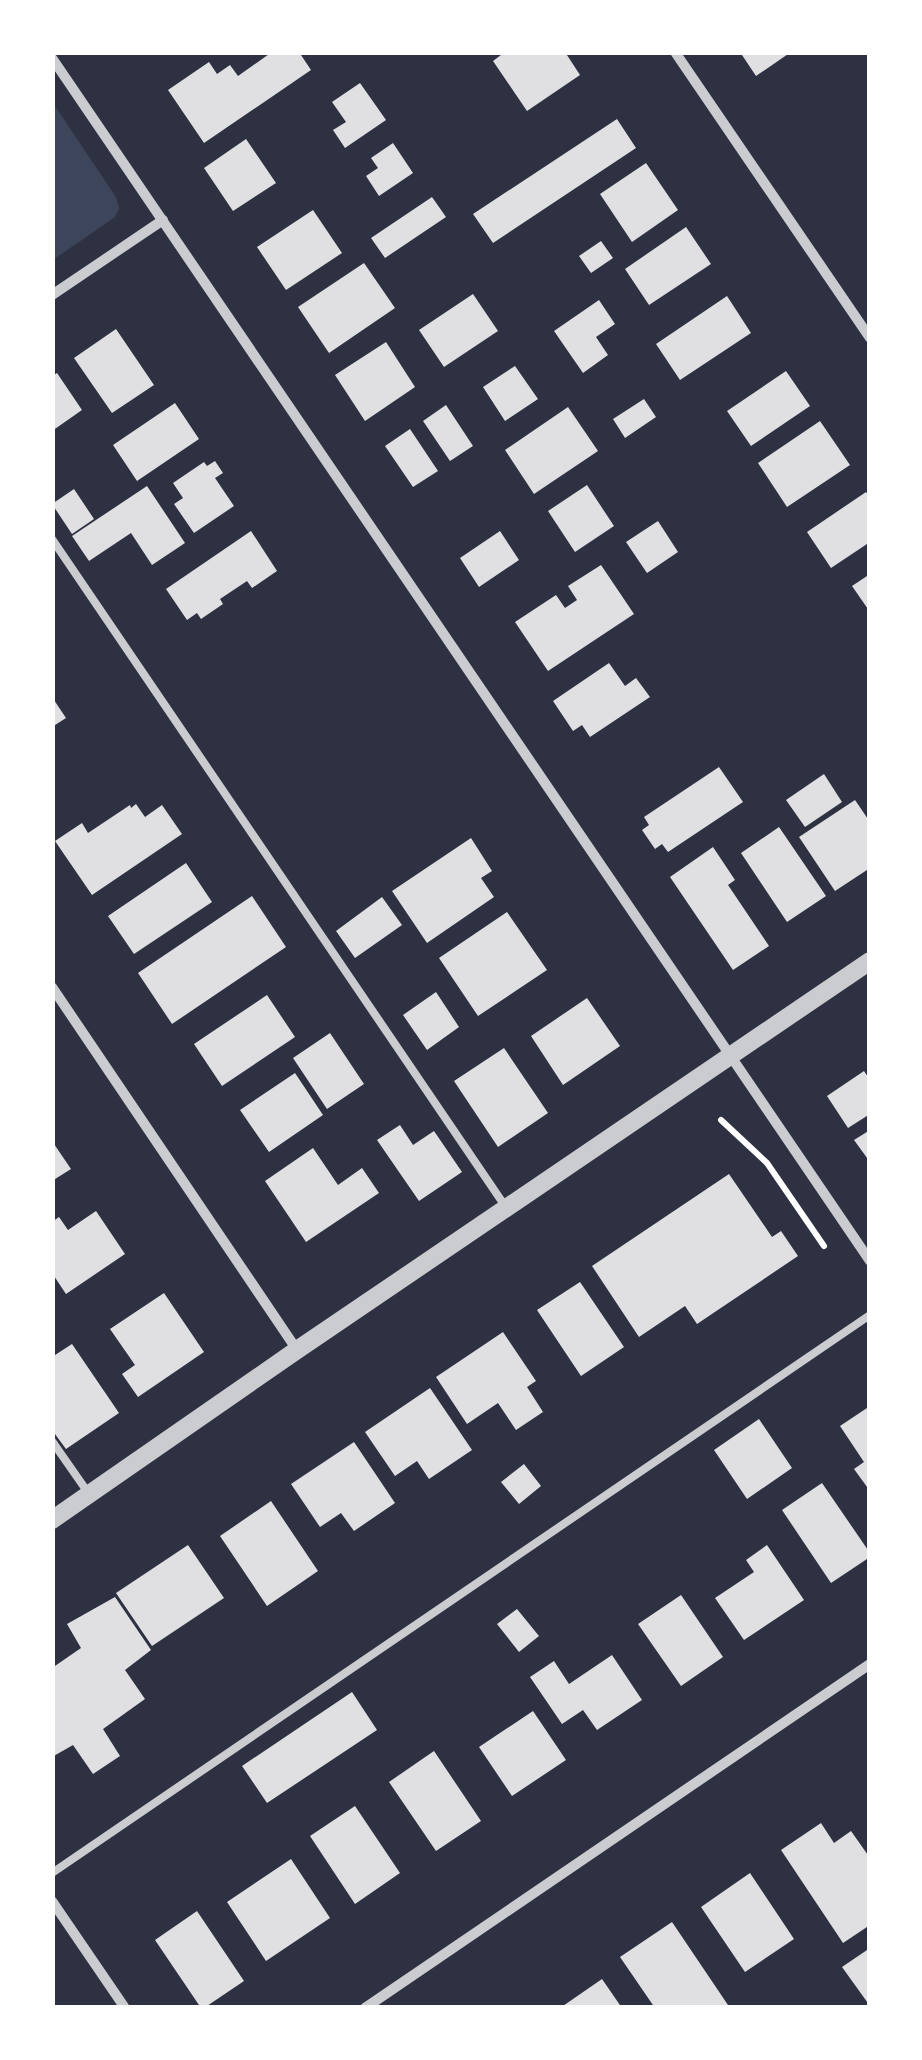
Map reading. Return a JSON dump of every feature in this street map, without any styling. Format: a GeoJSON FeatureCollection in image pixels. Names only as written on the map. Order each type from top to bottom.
{"type":"FeatureCollection","features":[{"type":"Feature","properties":{"kind":"street"},"geometry":{"type":"LineString","coordinates":[[675,52],[870,338]]}},
{"type":"Feature","properties":{"kind":"street"},"geometry":{"type":"LineString","coordinates":[[52,58],[870,1261]]}},
{"type":"Feature","properties":{"kind":"street"},"geometry":{"type":"LineString","coordinates":[[52,295],[162,220]]}},
{"type":"Feature","properties":{"kind":"street"},"geometry":{"type":"LineString","coordinates":[[52,1520],[870,962]]}},
{"type":"Feature","properties":{"kind":"street"},"geometry":{"type":"LineString","coordinates":[[52,987],[298,1350]]}},
{"type":"Feature","properties":{"kind":"street"},"geometry":{"type":"LineString","coordinates":[[365,2008],[870,1664]]}},
{"type":"Feature","properties":{"kind":"street"},"geometry":{"type":"LineString","coordinates":[[52,1901],[125,2008]]}},
{"type":"Feature","properties":{"kind":"lane"},"geometry":{"type":"LineString","coordinates":[[52,540],[506,1209]]}},
{"type":"Feature","properties":{"kind":"lane"},"geometry":{"type":"LineString","coordinates":[[52,1873],[870,1316]]}},
{"type":"Feature","properties":{"kind":"lane"},"geometry":{"type":"LineString","coordinates":[[52,1441],[90,1494]]}},
{"type":"Feature","properties":{"kind":"path"},"geometry":{"type":"LineString","coordinates":[[720,1120],[767,1163],[824,1246]]}},
{"type":"Feature","properties":{"kind":"shaded area"},"geometry":{"type":"Polygon","coordinates":[[[53,103],[116,197],[119,208],[115,217],[53,260],[53,103]]]}},
{"type":"Feature","properties":{"kind":"building"},"geometry":{"type":"Polygon","coordinates":[[[272,52],[299,52],[311,70],[204,143],[168,90],[209,62],[217,74],[230,65],[238,76],[272,52]]]}},
{"type":"Feature","properties":{"kind":"building"},"geometry":{"type":"Polygon","coordinates":[[[505,52],[565,52],[580,75],[527,111],[493,61],[505,52]]]}},
{"type":"Feature","properties":{"kind":"building"},"geometry":{"type":"Polygon","coordinates":[[[740,52],[791,52],[756,76],[740,52]]]}},
{"type":"Feature","properties":{"kind":"building"},"geometry":{"type":"Polygon","coordinates":[[[360,83],[386,120],[345,148],[333,130],[346,122],[332,102],[360,83]]]}},
{"type":"Feature","properties":{"kind":"building"},"geometry":{"type":"Polygon","coordinates":[[[617,119],[636,148],[493,243],[473,214],[617,119]]]}},
{"type":"Feature","properties":{"kind":"building"},"geometry":{"type":"Polygon","coordinates":[[[246,139],[276,183],[233,211],[204,168],[246,139]]]}},
{"type":"Feature","properties":{"kind":"building"},"geometry":{"type":"Polygon","coordinates":[[[393,143],[413,173],[379,196],[366,176],[378,168],[371,158],[393,143]]]}},
{"type":"Feature","properties":{"kind":"building"},"geometry":{"type":"Polygon","coordinates":[[[646,163],[678,210],[632,242],[600,194],[646,163]]]}},
{"type":"Feature","properties":{"kind":"building"},"geometry":{"type":"Polygon","coordinates":[[[432,197],[446,217],[385,258],[371,238],[432,197]]]}},
{"type":"Feature","properties":{"kind":"building"},"geometry":{"type":"Polygon","coordinates":[[[313,210],[342,253],[286,290],[257,247],[313,210]]]}},
{"type":"Feature","properties":{"kind":"building"},"geometry":{"type":"Polygon","coordinates":[[[686,227],[711,264],[649,305],[625,269],[686,227]]]}},
{"type":"Feature","properties":{"kind":"building"},"geometry":{"type":"Polygon","coordinates":[[[601,241],[613,258],[591,273],[579,256],[601,241]]]}},
{"type":"Feature","properties":{"kind":"building"},"geometry":{"type":"Polygon","coordinates":[[[364,263],[395,308],[329,353],[298,307],[364,263]]]}},
{"type":"Feature","properties":{"kind":"building"},"geometry":{"type":"Polygon","coordinates":[[[473,294],[498,331],[444,367],[419,330],[473,294]]]}},
{"type":"Feature","properties":{"kind":"building"},"geometry":{"type":"Polygon","coordinates":[[[727,296],[751,333],[680,380],[656,344],[727,296]]]}},
{"type":"Feature","properties":{"kind":"building"},"geometry":{"type":"Polygon","coordinates":[[[599,300],[615,324],[596,337],[608,355],[583,373],[554,331],[599,300]]]}},
{"type":"Feature","properties":{"kind":"building"},"geometry":{"type":"Polygon","coordinates":[[[116,329],[154,385],[112,413],[74,358],[116,329]]]}},
{"type":"Feature","properties":{"kind":"building"},"geometry":{"type":"Polygon","coordinates":[[[386,342],[415,387],[365,421],[335,375],[386,342]]]}},
{"type":"Feature","properties":{"kind":"building"},"geometry":{"type":"Polygon","coordinates":[[[515,366],[538,399],[505,421],[483,387],[515,366]]]}},
{"type":"Feature","properties":{"kind":"building"},"geometry":{"type":"Polygon","coordinates":[[[786,371],[810,406],[751,446],[727,411],[786,371]]]}},
{"type":"Feature","properties":{"kind":"building"},"geometry":{"type":"Polygon","coordinates":[[[57,373],[82,410],[52,431],[52,376],[57,373]]]}},
{"type":"Feature","properties":{"kind":"building"},"geometry":{"type":"Polygon","coordinates":[[[644,399],[656,417],[625,438],[613,419],[644,399]]]}},
{"type":"Feature","properties":{"kind":"building"},"geometry":{"type":"Polygon","coordinates":[[[175,403],[199,439],[137,481],[113,445],[175,403]]]}},
{"type":"Feature","properties":{"kind":"building"},"geometry":{"type":"Polygon","coordinates":[[[446,405],[473,446],[450,461],[423,421],[446,405]]]}},
{"type":"Feature","properties":{"kind":"building"},"geometry":{"type":"Polygon","coordinates":[[[568,407],[598,451],[534,494],[505,450],[568,407]]]}},
{"type":"Feature","properties":{"kind":"building"},"geometry":{"type":"Polygon","coordinates":[[[820,421],[850,465],[787,507],[758,463],[820,421]]]}},
{"type":"Feature","properties":{"kind":"building"},"geometry":{"type":"Polygon","coordinates":[[[410,429],[438,471],[413,487],[385,446],[410,429]]]}},
{"type":"Feature","properties":{"kind":"building"},"geometry":{"type":"Polygon","coordinates":[[[215,461],[223,473],[215,478],[234,506],[194,533],[174,504],[183,498],[173,483],[204,462],[207,466],[215,461]]]}},
{"type":"Feature","properties":{"kind":"building"},"geometry":{"type":"Polygon","coordinates":[[[587,485],[614,526],[575,552],[548,511],[587,485]]]}},
{"type":"Feature","properties":{"kind":"building"},"geometry":{"type":"Polygon","coordinates":[[[147,486],[185,543],[152,565],[131,533],[89,561],[72,536],[147,486]]]}},
{"type":"Feature","properties":{"kind":"building"},"geometry":{"type":"Polygon","coordinates":[[[74,489],[94,519],[72,534],[52,504],[74,489]]]}},
{"type":"Feature","properties":{"kind":"building"},"geometry":{"type":"Polygon","coordinates":[[[866,492],[870,497],[870,542],[831,568],[807,532],[866,492]]]}},
{"type":"Feature","properties":{"kind":"building"},"geometry":{"type":"Polygon","coordinates":[[[658,521],[678,552],[647,573],[626,542],[658,521]]]}},
{"type":"Feature","properties":{"kind":"building"},"geometry":{"type":"Polygon","coordinates":[[[251,531],[277,571],[252,588],[247,581],[220,599],[223,604],[201,619],[197,613],[187,620],[166,589],[251,531]]]}},
{"type":"Feature","properties":{"kind":"building"},"geometry":{"type":"Polygon","coordinates":[[[500,531],[519,560],[479,587],[460,558],[500,531]]]}},
{"type":"Feature","properties":{"kind":"building"},"geometry":{"type":"Polygon","coordinates":[[[601,565],[634,614],[548,671],[515,622],[556,595],[565,608],[577,600],[568,586],[601,565]]]}},
{"type":"Feature","properties":{"kind":"building"},"geometry":{"type":"Polygon","coordinates":[[[870,574],[870,612],[852,586],[870,574]]]}},
{"type":"Feature","properties":{"kind":"building"},"geometry":{"type":"Polygon","coordinates":[[[609,663],[625,686],[636,678],[650,697],[590,737],[582,725],[573,731],[553,701],[609,663]]]}},
{"type":"Feature","properties":{"kind":"building"},"geometry":{"type":"Polygon","coordinates":[[[52,697],[66,718],[52,727],[52,697]]]}},
{"type":"Feature","properties":{"kind":"building"},"geometry":{"type":"Polygon","coordinates":[[[719,767],[743,802],[668,852],[662,844],[655,849],[642,830],[649,825],[644,817],[719,767]]]}},
{"type":"Feature","properties":{"kind":"building"},"geometry":{"type":"Polygon","coordinates":[[[824,774],[842,802],[805,827],[786,800],[824,774]]]}},
{"type":"Feature","properties":{"kind":"building"},"geometry":{"type":"Polygon","coordinates":[[[855,800],[870,822],[870,868],[835,891],[799,837],[855,800]]]}},
{"type":"Feature","properties":{"kind":"building"},"geometry":{"type":"Polygon","coordinates":[[[136,804],[145,817],[162,805],[182,834],[92,895],[55,841],[82,823],[88,833],[136,804]]]}},
{"type":"Feature","properties":{"kind":"building"},"geometry":{"type":"Polygon","coordinates":[[[779,827],[826,896],[787,922],[741,853],[779,827]]]}},
{"type":"Feature","properties":{"kind":"building"},"geometry":{"type":"Polygon","coordinates":[[[471,838],[492,871],[481,878],[494,897],[427,943],[392,891],[471,838]]]}},
{"type":"Feature","properties":{"kind":"building"},"geometry":{"type":"Polygon","coordinates":[[[713,847],[735,880],[728,885],[769,946],[733,970],[670,877],[713,847]]]}},
{"type":"Feature","properties":{"kind":"building"},"geometry":{"type":"Polygon","coordinates":[[[186,863],[212,902],[134,954],[108,916],[186,863]]]}},
{"type":"Feature","properties":{"kind":"building"},"geometry":{"type":"Polygon","coordinates":[[[252,896],[286,947],[172,1024],[138,973],[252,896]]]}},
{"type":"Feature","properties":{"kind":"building"},"geometry":{"type":"Polygon","coordinates":[[[382,897],[402,925],[355,958],[336,931],[382,897]]]}},
{"type":"Feature","properties":{"kind":"building"},"geometry":{"type":"Polygon","coordinates":[[[507,912],[547,970],[478,1016],[439,958],[507,912]]]}},
{"type":"Feature","properties":{"kind":"building"},"geometry":{"type":"Polygon","coordinates":[[[436,992],[459,1027],[427,1050],[403,1015],[436,992]]]}},
{"type":"Feature","properties":{"kind":"building"},"geometry":{"type":"Polygon","coordinates":[[[267,995],[295,1037],[222,1086],[194,1044],[267,995]]]}},
{"type":"Feature","properties":{"kind":"building"},"geometry":{"type":"Polygon","coordinates":[[[587,998],[620,1046],[563,1085],[531,1036],[587,998]]]}},
{"type":"Feature","properties":{"kind":"building"},"geometry":{"type":"Polygon","coordinates":[[[330,1033],[364,1084],[327,1109],[293,1058],[330,1033]]]}},
{"type":"Feature","properties":{"kind":"building"},"geometry":{"type":"Polygon","coordinates":[[[504,1048],[548,1113],[498,1147],[454,1081],[504,1048]]]}},
{"type":"Feature","properties":{"kind":"building"},"geometry":{"type":"Polygon","coordinates":[[[864,1071],[870,1080],[870,1114],[848,1128],[827,1096],[864,1071]]]}},
{"type":"Feature","properties":{"kind":"building"},"geometry":{"type":"Polygon","coordinates":[[[295,1073],[323,1115],[269,1152],[240,1110],[295,1073]]]}},
{"type":"Feature","properties":{"kind":"building"},"geometry":{"type":"Polygon","coordinates":[[[400,1125],[413,1145],[434,1131],[462,1172],[419,1201],[377,1140],[400,1125]]]}},
{"type":"Feature","properties":{"kind":"building"},"geometry":{"type":"Polygon","coordinates":[[[870,1130],[870,1162],[854,1140],[870,1130]]]}},
{"type":"Feature","properties":{"kind":"building"},"geometry":{"type":"Polygon","coordinates":[[[52,1141],[71,1169],[52,1181],[52,1141]]]}},
{"type":"Feature","properties":{"kind":"building"},"geometry":{"type":"Polygon","coordinates":[[[313,1148],[338,1185],[362,1168],[379,1193],[306,1242],[265,1181],[313,1148]]]}},
{"type":"Feature","properties":{"kind":"building"},"geometry":{"type":"Polygon","coordinates":[[[729,1174],[772,1237],[781,1231],[798,1256],[697,1324],[685,1306],[639,1337],[592,1266],[729,1174]]]}},
{"type":"Feature","properties":{"kind":"building"},"geometry":{"type":"Polygon","coordinates":[[[96,1211],[125,1254],[66,1294],[52,1273],[52,1222],[59,1217],[68,1230],[96,1211]]]}},
{"type":"Feature","properties":{"kind":"building"},"geometry":{"type":"Polygon","coordinates":[[[580,1282],[624,1347],[581,1376],[537,1310],[580,1282]]]}},
{"type":"Feature","properties":{"kind":"building"},"geometry":{"type":"Polygon","coordinates":[[[164,1293],[204,1352],[138,1397],[122,1374],[135,1365],[110,1329],[164,1293]]]}},
{"type":"Feature","properties":{"kind":"building"},"geometry":{"type":"Polygon","coordinates":[[[503,1332],[536,1381],[527,1387],[543,1412],[516,1430],[498,1403],[467,1424],[436,1377],[503,1332]]]}},
{"type":"Feature","properties":{"kind":"building"},"geometry":{"type":"Polygon","coordinates":[[[72,1344],[119,1413],[66,1449],[52,1430],[52,1357],[72,1344]]]}},
{"type":"Feature","properties":{"kind":"building"},"geometry":{"type":"Polygon","coordinates":[[[430,1388],[472,1450],[429,1479],[417,1461],[395,1476],[365,1432],[430,1388]]]}},
{"type":"Feature","properties":{"kind":"building"},"geometry":{"type":"Polygon","coordinates":[[[870,1406],[870,1491],[854,1469],[864,1462],[840,1426],[870,1406]]]}},
{"type":"Feature","properties":{"kind":"building"},"geometry":{"type":"Polygon","coordinates":[[[759,1419],[792,1468],[747,1499],[714,1450],[759,1419]]]}},
{"type":"Feature","properties":{"kind":"building"},"geometry":{"type":"Polygon","coordinates":[[[354,1442],[395,1503],[354,1531],[341,1513],[320,1527],[291,1484],[354,1442]]]}},
{"type":"Feature","properties":{"kind":"building"},"geometry":{"type":"Polygon","coordinates":[[[524,1464],[541,1486],[519,1504],[501,1482],[524,1464]]]}},
{"type":"Feature","properties":{"kind":"building"},"geometry":{"type":"Polygon","coordinates":[[[822,1483],[870,1553],[870,1557],[831,1583],[782,1510],[822,1483]]]}},
{"type":"Feature","properties":{"kind":"building"},"geometry":{"type":"Polygon","coordinates":[[[271,1501],[318,1571],[267,1606],[220,1536],[271,1501]]]}},
{"type":"Feature","properties":{"kind":"building"},"geometry":{"type":"Polygon","coordinates":[[[188,1545],[224,1598],[152,1646],[116,1593],[188,1545]]]}},
{"type":"Feature","properties":{"kind":"building"},"geometry":{"type":"Polygon","coordinates":[[[767,1545],[804,1600],[744,1640],[715,1598],[754,1572],[746,1560],[767,1545]]]}},
{"type":"Feature","properties":{"kind":"building"},"geometry":{"type":"Polygon","coordinates":[[[681,1595],[723,1657],[681,1686],[638,1624],[681,1595]]]}},
{"type":"Feature","properties":{"kind":"building"},"geometry":{"type":"Polygon","coordinates":[[[115,1597],[151,1650],[125,1670],[145,1699],[103,1729],[120,1756],[93,1774],[73,1745],[52,1757],[52,1668],[81,1648],[67,1624],[115,1597]]]}},
{"type":"Feature","properties":{"kind":"building"},"geometry":{"type":"Polygon","coordinates":[[[517,1609],[539,1636],[519,1652],[497,1624],[517,1609]]]}},
{"type":"Feature","properties":{"kind":"building"},"geometry":{"type":"Polygon","coordinates":[[[612,1655],[642,1700],[597,1730],[583,1710],[562,1724],[530,1677],[554,1661],[569,1684],[612,1655]]]}},
{"type":"Feature","properties":{"kind":"building"},"geometry":{"type":"Polygon","coordinates":[[[352,1692],[377,1730],[267,1803],[242,1766],[352,1692]]]}},
{"type":"Feature","properties":{"kind":"building"},"geometry":{"type":"Polygon","coordinates":[[[533,1711],[566,1760],[512,1796],[479,1747],[533,1711]]]}},
{"type":"Feature","properties":{"kind":"building"},"geometry":{"type":"Polygon","coordinates":[[[434,1751],[481,1821],[436,1851],[389,1782],[434,1751]]]}},
{"type":"Feature","properties":{"kind":"building"},"geometry":{"type":"Polygon","coordinates":[[[355,1806],[400,1873],[355,1904],[310,1836],[355,1806]]]}},
{"type":"Feature","properties":{"kind":"building"},"geometry":{"type":"Polygon","coordinates":[[[821,1823],[834,1843],[851,1831],[870,1858],[870,1925],[843,1943],[781,1850],[821,1823]]]}},
{"type":"Feature","properties":{"kind":"building"},"geometry":{"type":"Polygon","coordinates":[[[291,1859],[330,1918],[266,1961],[227,1902],[291,1859]]]}},
{"type":"Feature","properties":{"kind":"building"},"geometry":{"type":"Polygon","coordinates":[[[750,1873],[794,1939],[745,1972],[701,1907],[750,1873]]]}},
{"type":"Feature","properties":{"kind":"building"},"geometry":{"type":"Polygon","coordinates":[[[197,1911],[244,1981],[204,2008],[155,1940],[197,1911]]]}},
{"type":"Feature","properties":{"kind":"building"},"geometry":{"type":"Polygon","coordinates":[[[672,1922],[730,2008],[655,2008],[620,1957],[672,1922]]]}},
{"type":"Feature","properties":{"kind":"building"},"geometry":{"type":"Polygon","coordinates":[[[870,1948],[870,2006],[842,1967],[870,1948]]]}},
{"type":"Feature","properties":{"kind":"building"},"geometry":{"type":"Polygon","coordinates":[[[602,1979],[622,2008],[560,2008],[602,1979]]]}}]}
